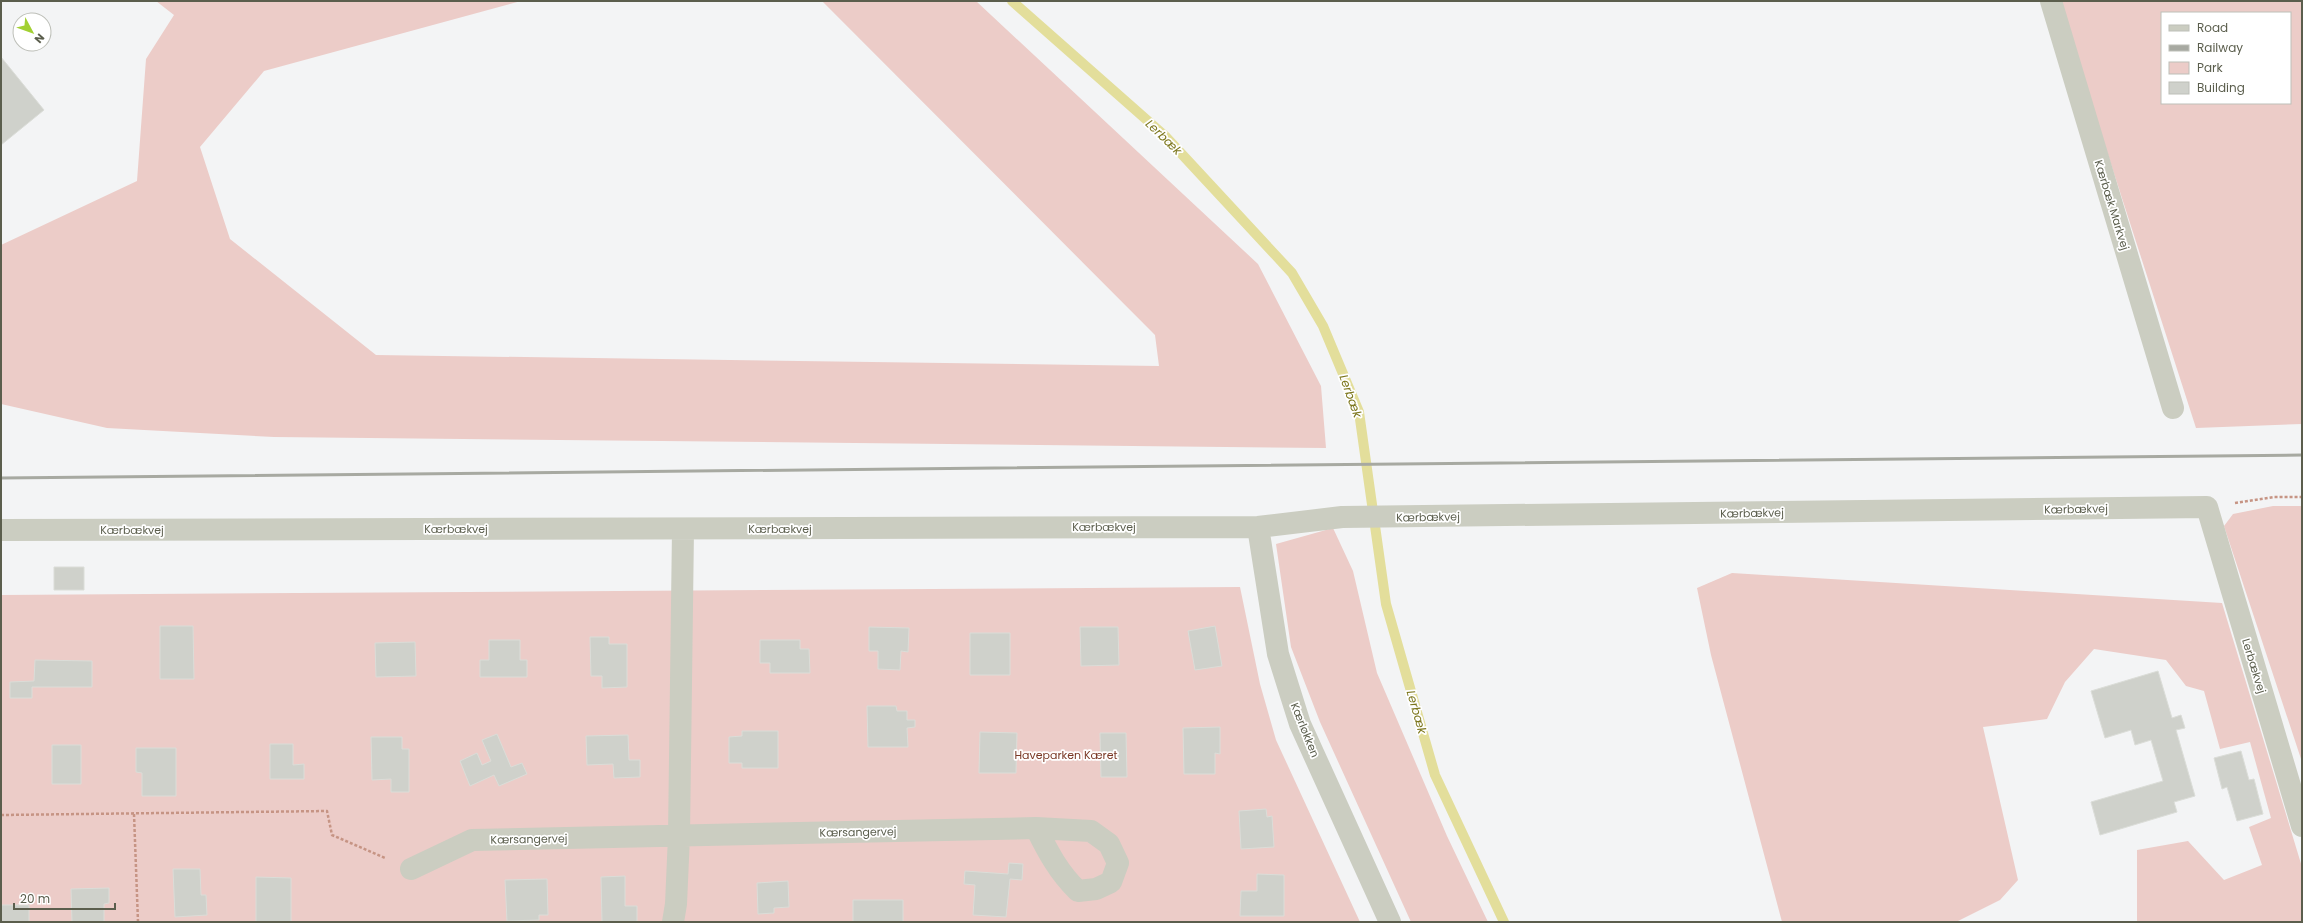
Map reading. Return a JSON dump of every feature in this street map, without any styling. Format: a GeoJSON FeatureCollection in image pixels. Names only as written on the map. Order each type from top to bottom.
{"type":"FeatureCollection","features":[{"type":"Feature","properties":{"kind":"street","name":"Kærbæk Markvej"},"geometry":{"type":"LineString","coordinates":[[2051,1],[2173,408]]}},
{"type":"Feature","properties":{"kind":"street","name":"Kærbækvej"},"geometry":{"type":"LineString","coordinates":[[1,530],[1258,527],[1342,517],[1391,518],[2207,507]]}},
{"type":"Feature","properties":{"kind":"street","name":"Lerbækvej"},"geometry":{"type":"LineString","coordinates":[[2207,507],[2302,826]]}},
{"type":"Feature","properties":{"kind":"street","name":"Kærløkken"},"geometry":{"type":"LineString","coordinates":[[1258,527],[1278,654],[1300,724],[1390,922]]}},
{"type":"Feature","properties":{"kind":"street"},"geometry":{"type":"LineString","coordinates":[[672,922],[676,904],[679,836],[684,529]]}},
{"type":"Feature","properties":{"kind":"street","name":"Kærsangervej"},"geometry":{"type":"LineString","coordinates":[[411,870],[472,840],[1036,828]]}},
{"type":"Feature","properties":{"kind":"path"},"geometry":{"type":"LineString","coordinates":[[2207,507],[2274,497],[2302,497]]}},
{"type":"Feature","properties":{"kind":"path"},"geometry":{"type":"LineString","coordinates":[[1,815],[327,811],[332,835],[411,870]]}},
{"type":"Feature","properties":{"kind":"path"},"geometry":{"type":"LineString","coordinates":[[134,814],[138,922]]}},
{"type":"Feature","properties":{"kind":"green space"},"geometry":{"type":"Polygon","coordinates":[[[156,1],[521,1],[264,71],[200,147],[230,239],[376,355],[1159,366],[1155,335],[822,1],[976,1],[1258,264],[1321,386],[1326,448],[274,437],[107,428],[1,404],[1,245],[137,181],[146,59],[174,15],[156,1]]]}},
{"type":"Feature","properties":{"kind":"green space"},"geometry":{"type":"Polygon","coordinates":[[[2061,1],[2302,1],[2302,424],[2196,428],[2074,49],[2061,1]]]}},
{"type":"Feature","properties":{"kind":"green space"},"geometry":{"type":"Polygon","coordinates":[[[2273,506],[2302,506],[2302,762],[2224,526],[2233,514],[2273,506]]]}},
{"type":"Feature","properties":{"kind":"green space"},"geometry":{"type":"Polygon","coordinates":[[[1333,528],[1353,571],[1377,673],[1447,836],[1488,922],[1411,922],[1320,722],[1291,647],[1276,544],[1333,528]]]}},
{"type":"Feature","properties":{"kind":"green space"},"geometry":{"type":"Polygon","coordinates":[[[1732,573],[2222,603],[2302,867],[2302,922],[2137,922],[2137,850],[2188,841],[2224,880],[2262,865],[2249,827],[2271,818],[2250,742],[2220,749],[2204,691],[2186,686],[2166,660],[2094,649],[2065,682],[2047,719],[1983,727],[2018,880],[2000,900],[1956,922],[1782,922],[1711,655],[1697,588],[1732,573]]]}},
{"type":"Feature","properties":{"kind":"green space","name":"Haveparken Kæret"},"geometry":{"type":"Polygon","coordinates":[[[1240,587],[1260,684],[1276,740],[1360,922],[1,922],[1,595],[1240,587]]]}},
{"type":"Feature","properties":{"kind":"building"},"geometry":{"type":"Polygon","coordinates":[[[1,57],[44,110],[1,145],[1,57]]]}},
{"type":"Feature","properties":{"kind":"building"},"geometry":{"type":"Polygon","coordinates":[[[54,567],[84,567],[84,590],[54,590],[54,567]]]}},
{"type":"Feature","properties":{"kind":"building"},"geometry":{"type":"Polygon","coordinates":[[[160,626],[193,626],[194,679],[160,679],[160,626]]]}},
{"type":"Feature","properties":{"kind":"building"},"geometry":{"type":"Polygon","coordinates":[[[1215,626],[1222,666],[1195,670],[1188,631],[1215,626]]]}},
{"type":"Feature","properties":{"kind":"building"},"geometry":{"type":"Polygon","coordinates":[[[869,627],[909,628],[908,652],[901,651],[900,670],[878,669],[878,651],[869,651],[869,627]]]}},
{"type":"Feature","properties":{"kind":"building"},"geometry":{"type":"Polygon","coordinates":[[[1080,627],[1118,627],[1119,665],[1081,666],[1080,627]]]}},
{"type":"Feature","properties":{"kind":"building"},"geometry":{"type":"Polygon","coordinates":[[[970,633],[1010,633],[1010,675],[970,675],[970,633]]]}},
{"type":"Feature","properties":{"kind":"building"},"geometry":{"type":"Polygon","coordinates":[[[590,637],[609,637],[609,644],[627,644],[627,687],[602,688],[602,676],[591,676],[590,637]]]}},
{"type":"Feature","properties":{"kind":"building"},"geometry":{"type":"Polygon","coordinates":[[[489,640],[520,640],[520,660],[527,660],[527,677],[480,677],[480,660],[489,660],[489,640]]]}},
{"type":"Feature","properties":{"kind":"building"},"geometry":{"type":"Polygon","coordinates":[[[760,640],[800,640],[800,649],[809,649],[810,673],[770,673],[770,663],[760,663],[760,640]]]}},
{"type":"Feature","properties":{"kind":"building"},"geometry":{"type":"Polygon","coordinates":[[[415,642],[416,676],[376,677],[375,643],[415,642]]]}},
{"type":"Feature","properties":{"kind":"building"},"geometry":{"type":"Polygon","coordinates":[[[35,660],[92,661],[92,687],[32,687],[32,698],[10,698],[10,682],[34,681],[35,660]]]}},
{"type":"Feature","properties":{"kind":"building"},"geometry":{"type":"Polygon","coordinates":[[[2158,671],[2172,718],[2181,715],[2185,728],[2176,730],[2195,796],[2174,802],[2177,812],[2100,835],[2091,802],[2163,781],[2151,740],[2135,745],[2131,730],[2105,738],[2091,691],[2158,671]]]}},
{"type":"Feature","properties":{"kind":"building"},"geometry":{"type":"Polygon","coordinates":[[[867,706],[896,706],[897,711],[907,711],[907,720],[915,720],[915,727],[907,728],[908,747],[868,747],[867,706]]]}},
{"type":"Feature","properties":{"kind":"building"},"geometry":{"type":"Polygon","coordinates":[[[1220,727],[1220,754],[1215,753],[1215,774],[1184,774],[1183,728],[1220,727]]]}},
{"type":"Feature","properties":{"kind":"building"},"geometry":{"type":"Polygon","coordinates":[[[742,731],[778,731],[778,768],[742,768],[742,763],[729,763],[729,737],[742,736],[742,731]]]}},
{"type":"Feature","properties":{"kind":"building"},"geometry":{"type":"Polygon","coordinates":[[[980,732],[1017,733],[1016,773],[979,773],[980,732]]]}},
{"type":"Feature","properties":{"kind":"building"},"geometry":{"type":"Polygon","coordinates":[[[1100,733],[1126,733],[1127,777],[1101,777],[1100,733]]]}},
{"type":"Feature","properties":{"kind":"building"},"geometry":{"type":"Polygon","coordinates":[[[497,734],[511,767],[522,763],[527,774],[499,786],[494,775],[470,786],[460,761],[477,753],[482,765],[491,761],[482,740],[497,734]]]}},
{"type":"Feature","properties":{"kind":"building"},"geometry":{"type":"Polygon","coordinates":[[[628,735],[629,760],[640,760],[640,777],[614,778],[613,764],[587,765],[586,736],[628,735]]]}},
{"type":"Feature","properties":{"kind":"building"},"geometry":{"type":"Polygon","coordinates":[[[371,737],[402,737],[402,749],[409,749],[409,792],[391,792],[391,779],[372,780],[371,737]]]}},
{"type":"Feature","properties":{"kind":"building"},"geometry":{"type":"Polygon","coordinates":[[[270,744],[293,744],[293,765],[304,764],[304,779],[270,779],[270,744]]]}},
{"type":"Feature","properties":{"kind":"building"},"geometry":{"type":"Polygon","coordinates":[[[52,745],[81,745],[81,784],[52,784],[52,745]]]}},
{"type":"Feature","properties":{"kind":"building"},"geometry":{"type":"Polygon","coordinates":[[[136,748],[176,748],[176,796],[142,796],[142,773],[136,772],[136,748]]]}},
{"type":"Feature","properties":{"kind":"building"},"geometry":{"type":"Polygon","coordinates":[[[2241,751],[2249,780],[2254,779],[2263,814],[2237,821],[2227,787],[2222,789],[2214,758],[2241,751]]]}},
{"type":"Feature","properties":{"kind":"building"},"geometry":{"type":"Polygon","coordinates":[[[1266,809],[1267,817],[1272,816],[1274,847],[1241,849],[1239,811],[1266,809]]]}},
{"type":"Feature","properties":{"kind":"building"},"geometry":{"type":"Polygon","coordinates":[[[1009,863],[1023,864],[1022,880],[1010,879],[1006,917],[973,915],[975,885],[964,884],[965,871],[1008,874],[1009,863]]]}},
{"type":"Feature","properties":{"kind":"building"},"geometry":{"type":"Polygon","coordinates":[[[173,869],[200,869],[201,895],[206,895],[207,915],[175,917],[173,869]]]}},
{"type":"Feature","properties":{"kind":"building"},"geometry":{"type":"Polygon","coordinates":[[[1257,874],[1284,875],[1284,916],[1240,916],[1241,891],[1257,891],[1257,874]]]}},
{"type":"Feature","properties":{"kind":"building"},"geometry":{"type":"Polygon","coordinates":[[[625,876],[625,906],[637,906],[637,922],[602,922],[601,877],[625,876]]]}},
{"type":"Feature","properties":{"kind":"building"},"geometry":{"type":"Polygon","coordinates":[[[256,877],[291,878],[291,922],[256,922],[256,877]]]}},
{"type":"Feature","properties":{"kind":"building"},"geometry":{"type":"Polygon","coordinates":[[[547,879],[548,915],[539,915],[539,920],[507,921],[505,880],[547,879]]]}},
{"type":"Feature","properties":{"kind":"building"},"geometry":{"type":"Polygon","coordinates":[[[788,881],[789,907],[774,908],[774,913],[758,914],[757,883],[788,881]]]}},
{"type":"Feature","properties":{"kind":"building"},"geometry":{"type":"Polygon","coordinates":[[[109,888],[109,903],[104,904],[104,922],[72,922],[71,889],[109,888]]]}},
{"type":"Feature","properties":{"kind":"building"},"geometry":{"type":"Polygon","coordinates":[[[853,900],[903,900],[903,922],[853,922],[853,900]]]}},
{"type":"Feature","properties":{"kind":"building"},"geometry":{"type":"Polygon","coordinates":[[[1,905],[29,905],[29,922],[1,922],[1,905]]]}},
{"type":"Feature","properties":{"kind":"waterway","name":"Lerbæk"},"geometry":{"type":"LineString","coordinates":[[1012,1],[1165,136],[1292,273],[1323,326],[1359,412],[1386,604],[1435,775],[1504,922]]}},
{"type":"Feature","properties":{"kind":"railway"},"geometry":{"type":"LineString","coordinates":[[1,478],[2302,455]]}}]}
